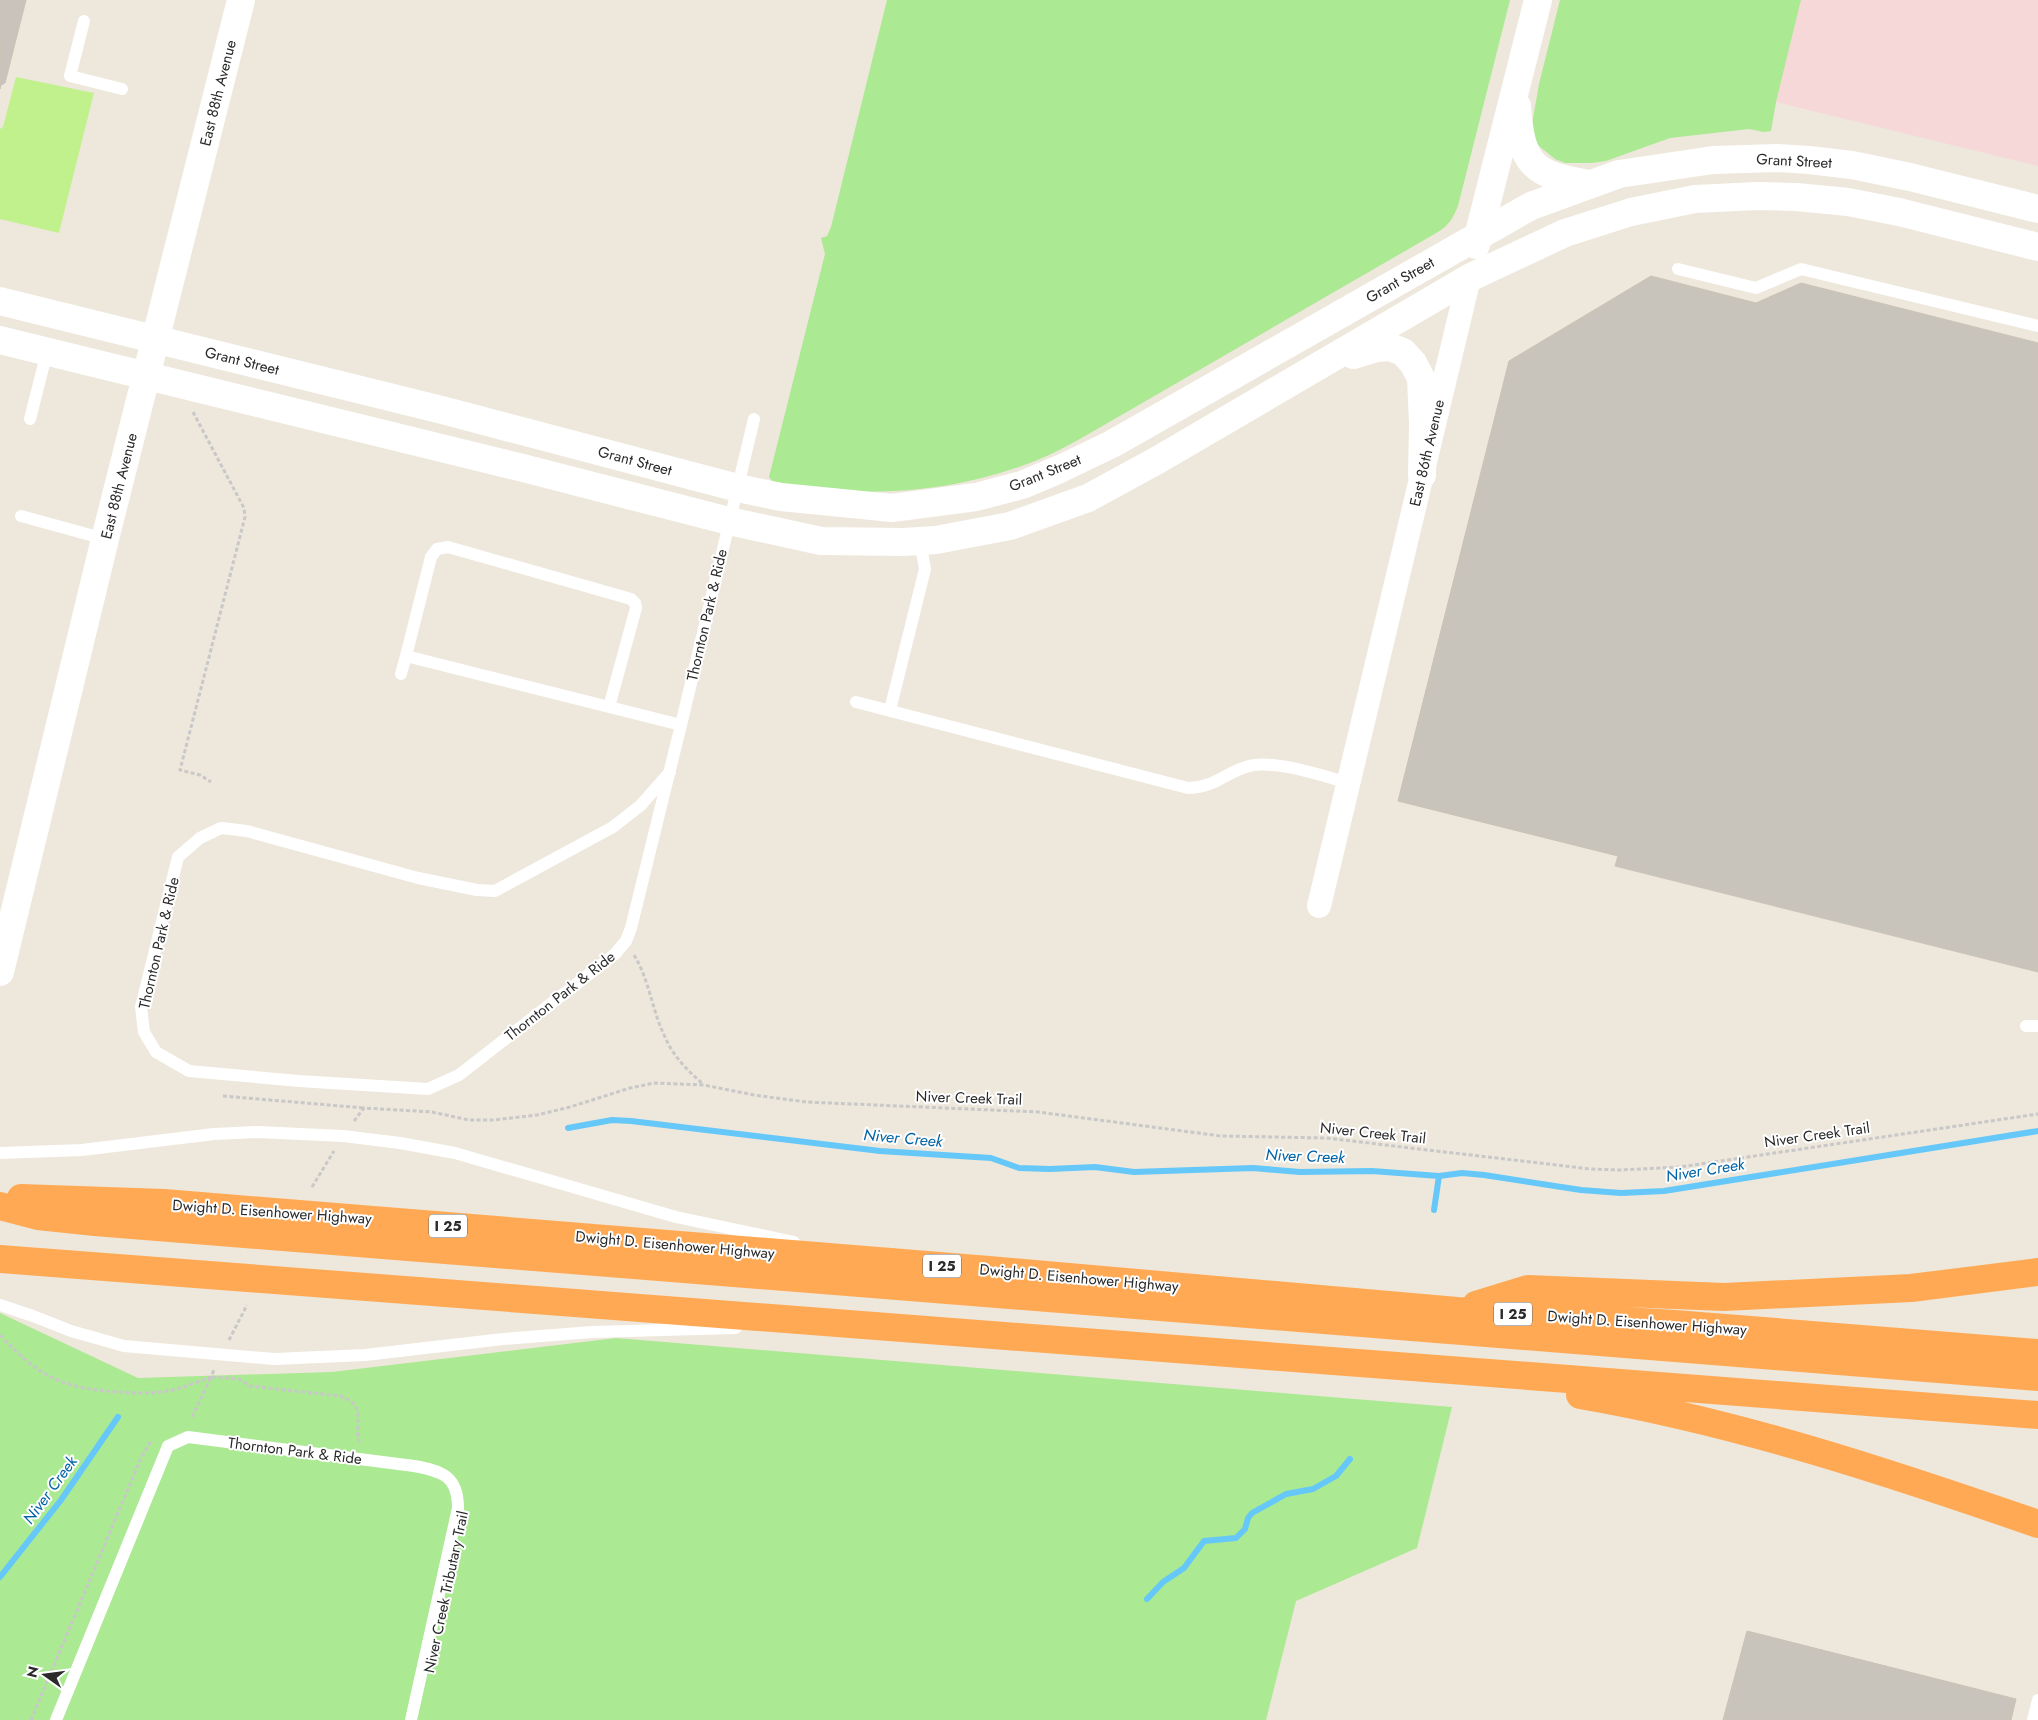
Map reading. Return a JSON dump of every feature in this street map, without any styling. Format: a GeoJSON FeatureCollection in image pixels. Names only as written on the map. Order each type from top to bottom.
{"type":"FeatureCollection","features":[{"type":"Feature","properties":{"kind":"highway","name":"Dwight D. Eisenhower Highway"},"geometry":{"type":"LineString","coordinates":[[0,1197],[164,1203],[895,1262],[1457,1311],[1675,1324],[2038,1353]]}},
{"type":"Feature","properties":{"kind":"highway"},"geometry":{"type":"LineString","coordinates":[[0,1206],[38,1216],[95,1222],[2038,1377]]}},
{"type":"Feature","properties":{"kind":"highway"},"geometry":{"type":"LineString","coordinates":[[0,1259],[2038,1415]]}},
{"type":"Feature","properties":{"kind":"highway"},"geometry":{"type":"LineString","coordinates":[[1457,1311],[1528,1289],[1724,1297],[1911,1288],[2038,1272]]}},
{"type":"Feature","properties":{"kind":"highway"},"geometry":{"type":"LineString","coordinates":[[1408,1368],[1582,1395],[1682,1416],[1882,1470],[2038,1524]]}},
{"type":"Feature","properties":{"kind":"street","name":"East 88th Avenue"},"geometry":{"type":"LineString","coordinates":[[0,972],[105,539],[199,174],[241,0]]}},
{"type":"Feature","properties":{"kind":"street","name":"East 86th Avenue"},"geometry":{"type":"LineString","coordinates":[[1319,906],[1478,235],[1538,0]]}},
{"type":"Feature","properties":{"kind":"street"},"geometry":{"type":"LineString","coordinates":[[1516,86],[1519,132],[1522,145],[1534,166],[1547,174],[1563,180],[1591,184]]}},
{"type":"Feature","properties":{"kind":"street","name":"Grant Street"},"geometry":{"type":"LineString","coordinates":[[0,301],[442,410],[738,488],[781,497],[892,508],[976,497],[1022,485],[1060,469],[1112,444],[1531,206],[1619,174],[1713,160],[1777,158],[1852,165],[1910,177],[2038,209]]}},
{"type":"Feature","properties":{"kind":"street"},"geometry":{"type":"LineString","coordinates":[[0,340],[523,468],[729,521],[821,541],[864,543],[920,541],[1010,526],[1088,498],[1156,461],[1469,278],[1565,233],[1631,212],[1695,199],[1748,196],[1796,197],[1848,202],[1899,212],[2038,247]]}},
{"type":"Feature","properties":{"kind":"street"},"geometry":{"type":"LineString","coordinates":[[1323,364],[1376,348],[1390,348],[1404,352],[1413,363],[1421,378],[1423,424],[1422,475]]}},
{"type":"Feature","properties":{"kind":"lane"},"geometry":{"type":"LineString","coordinates":[[84,20],[70,76],[122,88]]}},
{"type":"Feature","properties":{"kind":"lane"},"geometry":{"type":"LineString","coordinates":[[1678,269],[1756,288],[1801,269],[2038,326]]}},
{"type":"Feature","properties":{"kind":"lane"},"geometry":{"type":"LineString","coordinates":[[30,419],[46,352]]}},
{"type":"Feature","properties":{"kind":"lane","name":"Thornton Park & Ride"},"geometry":{"type":"LineString","coordinates":[[670,772],[641,805],[613,827],[494,891],[477,890],[418,878],[247,831],[222,828],[200,838],[178,857],[141,1007],[144,1032],[156,1052],[189,1071],[299,1081],[428,1089],[459,1075],[615,954],[626,941],[670,772],[754,419]]}},
{"type":"Feature","properties":{"kind":"lane"},"geometry":{"type":"LineString","coordinates":[[20,516],[105,539]]}},
{"type":"Feature","properties":{"kind":"lane"},"geometry":{"type":"LineString","coordinates":[[890,710],[925,569],[920,541]]}},
{"type":"Feature","properties":{"kind":"lane"},"geometry":{"type":"LineString","coordinates":[[401,674],[431,557],[438,549],[448,547],[631,599],[635,603],[636,608],[609,707]]}},
{"type":"Feature","properties":{"kind":"lane"},"geometry":{"type":"LineString","coordinates":[[406,656],[681,725]]}},
{"type":"Feature","properties":{"kind":"lane"},"geometry":{"type":"LineString","coordinates":[[856,702],[1188,788],[1202,788],[1214,784],[1244,767],[1262,764],[1349,783]]}},
{"type":"Feature","properties":{"kind":"lane"},"geometry":{"type":"LineString","coordinates":[[0,1152],[74,1150],[186,1136],[258,1132],[342,1136],[400,1143],[448,1151],[486,1161],[676,1217],[895,1262]]}},
{"type":"Feature","properties":{"kind":"lane"},"geometry":{"type":"LineString","coordinates":[[0,1305],[79,1334],[124,1346],[274,1359],[365,1355],[513,1338],[592,1332],[674,1328],[895,1327]]}},
{"type":"Feature","properties":{"kind":"lane","name":"Thornton Park & Ride"},"geometry":{"type":"LineString","coordinates":[[56,1720],[168,1446],[188,1438],[414,1466],[440,1472],[450,1479],[456,1487],[458,1508],[411,1720]]}},
{"type":"Feature","properties":{"kind":"lane"},"geometry":{"type":"LineString","coordinates":[[2033,1720],[2038,1700]]}},
{"type":"Feature","properties":{"kind":"path"},"geometry":{"type":"LineString","coordinates":[[193,412],[244,508],[245,517],[180,770],[200,776],[211,782]]}},
{"type":"Feature","properties":{"kind":"path"},"geometry":{"type":"LineString","coordinates":[[626,941],[643,971],[665,1038],[686,1069],[704,1085]]}},
{"type":"Feature","properties":{"kind":"path","name":"Niver Creek Trail"},"geometry":{"type":"LineString","coordinates":[[432,1112],[469,1120],[494,1120],[537,1115],[570,1107],[630,1088],[654,1083],[704,1085],[754,1095],[806,1102],[1038,1112],[1221,1136],[1326,1138],[1620,1170],[1680,1167],[2038,1114]]}},
{"type":"Feature","properties":{"kind":"path"},"geometry":{"type":"LineString","coordinates":[[223,1096],[364,1108]]}},
{"type":"Feature","properties":{"kind":"path"},"geometry":{"type":"LineString","coordinates":[[0,1335],[20,1358],[66,1384],[88,1390],[101,1391],[144,1393],[168,1391]]}},
{"type":"Feature","properties":{"kind":"path"},"geometry":{"type":"LineString","coordinates":[[192,1417],[210,1377],[239,1379],[250,1386],[340,1396],[350,1400],[358,1411],[358,1443],[368,1444]]}},
{"type":"Feature","properties":{"kind":"shaded area"},"geometry":{"type":"Polygon","coordinates":[[[1801,0],[2038,0],[2038,166],[1776,102],[1801,0]]]}},
{"type":"Feature","properties":{"kind":"green space"},"geometry":{"type":"Polygon","coordinates":[[[887,0],[1510,0],[1458,206],[1450,221],[1438,232],[1084,436],[1036,461],[965,482],[901,491],[837,491],[773,482],[769,477],[825,254],[821,238],[827,236],[831,227],[887,0]]]}},
{"type":"Feature","properties":{"kind":"green space"},"geometry":{"type":"Polygon","coordinates":[[[1560,0],[1801,0],[1776,102],[1771,131],[1764,132],[1749,129],[1670,138],[1606,161],[1592,163],[1565,163],[1555,159],[1539,146],[1534,137],[1532,124],[1539,84],[1560,0]]]}},
{"type":"Feature","properties":{"kind":"green space"},"geometry":{"type":"Polygon","coordinates":[[[16,77],[94,93],[59,233],[0,219],[0,129],[3,127],[16,77]]]}},
{"type":"Feature","properties":{"kind":"green space"},"geometry":{"type":"Polygon","coordinates":[[[0,1313],[138,1378],[332,1372],[616,1338],[1452,1407],[1417,1548],[1296,1601],[1266,1720],[0,1720],[0,1313]]]}},
{"type":"Feature","properties":{"kind":"building"},"geometry":{"type":"Polygon","coordinates":[[[0,0],[26,0],[5,83],[1,85],[0,89],[0,0]]]}},
{"type":"Feature","properties":{"kind":"building"},"geometry":{"type":"Polygon","coordinates":[[[1651,276],[1756,303],[1801,283],[2038,343],[2038,972],[1615,866],[1618,856],[1398,801],[1509,361],[1651,276]]]}},
{"type":"Feature","properties":{"kind":"building"},"geometry":{"type":"Polygon","coordinates":[[[1747,1631],[2016,1699],[2011,1720],[1723,1720],[1747,1631]]]}},
{"type":"Feature","properties":{"kind":"waterway","name":"Niver Creek"},"geometry":{"type":"LineString","coordinates":[[568,1128],[612,1120],[631,1121],[880,1151],[991,1158],[1019,1168],[1095,1167],[1134,1172],[1253,1168],[1300,1172],[1372,1171],[1439,1176],[1462,1173],[1581,1190],[1621,1193],[1664,1191],[2038,1131]]}},
{"type":"Feature","properties":{"kind":"waterway"},"geometry":{"type":"LineString","coordinates":[[1434,1210],[1439,1176]]}},
{"type":"Feature","properties":{"kind":"waterway","name":"Niver Creek"},"geometry":{"type":"LineString","coordinates":[[0,1577],[61,1500],[118,1417]]}},
{"type":"Feature","properties":{"kind":"waterway"},"geometry":{"type":"LineString","coordinates":[[1147,1599],[1163,1582],[1184,1568],[1204,1541],[1236,1538],[1245,1529],[1248,1518],[1252,1513],[1286,1494],[1313,1489],[1336,1476],[1350,1459]]}}]}
